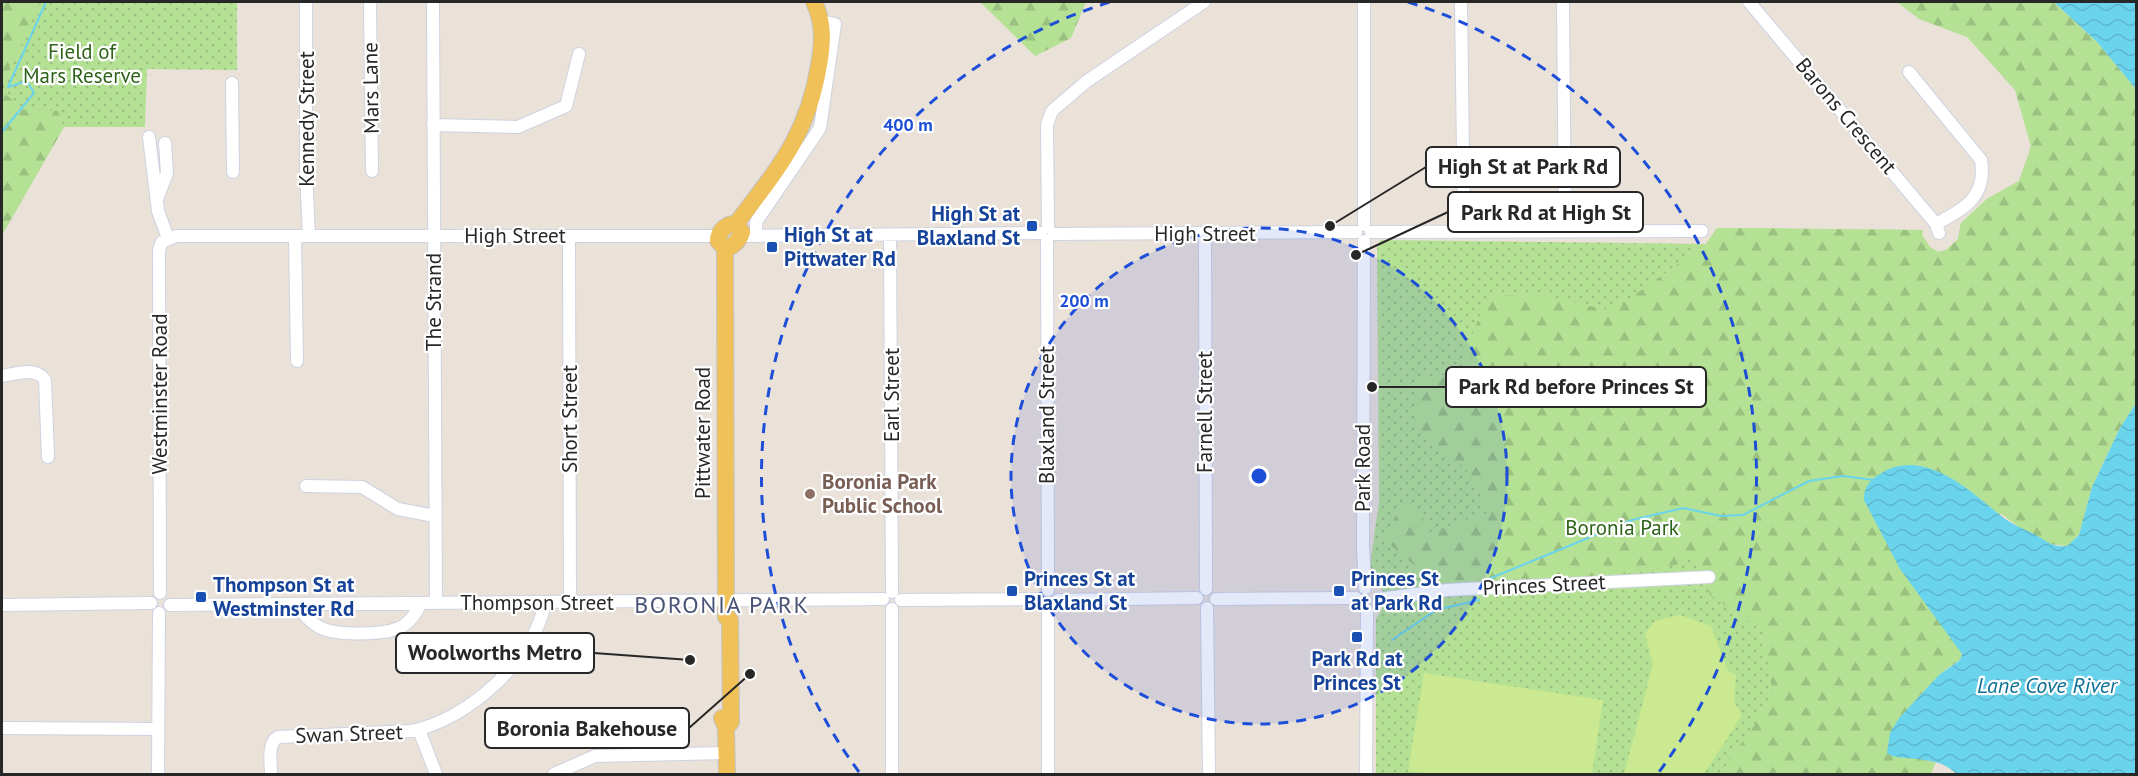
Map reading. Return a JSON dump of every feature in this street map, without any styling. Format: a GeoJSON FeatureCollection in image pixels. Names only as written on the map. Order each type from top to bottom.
{"type":"FeatureCollection","features":[{"type":"Feature","properties":{"kind":"main road"},"geometry":{"type":"LineString","coordinates":[[721,242],[727,225],[744,232],[803,125],[811,105],[822,51],[822,21],[814,2]]}},
{"type":"Feature","properties":{"kind":"main road","name":"Pittwater Road"},"geometry":{"type":"LineString","coordinates":[[721,242],[726,609],[729,620],[731,717],[731,722],[726,728],[727,774]]}},
{"type":"Feature","properties":{"kind":"street","name":"Kennedy Street"},"geometry":{"type":"LineString","coordinates":[[306,2],[306,171],[309,236]]}},
{"type":"Feature","properties":{"kind":"street","name":"The Strand"},"geometry":{"type":"LineString","coordinates":[[433,2],[435,603]]}},
{"type":"Feature","properties":{"kind":"street","name":"Blaxland Street"},"geometry":{"type":"LineString","coordinates":[[1044,595],[1047,125],[1052,111],[1087,81],[1204,2]]}},
{"type":"Feature","properties":{"kind":"street","name":"Park Road"},"geometry":{"type":"LineString","coordinates":[[1364,2],[1363,546],[1365,588]]}},
{"type":"Feature","properties":{"kind":"street"},"geometry":{"type":"LineString","coordinates":[[1461,2],[1464,231]]}},
{"type":"Feature","properties":{"kind":"street"},"geometry":{"type":"LineString","coordinates":[[1563,2],[1565,231]]}},
{"type":"Feature","properties":{"kind":"street","name":"Barons Crescent"},"geometry":{"type":"LineString","coordinates":[[1749,2],[1938,229],[1966,207],[1977,193],[1983,175],[1981,160],[1909,72]]}},
{"type":"Feature","properties":{"kind":"street","name":"Mars Lane"},"geometry":{"type":"LineString","coordinates":[[370,5],[372,171]]}},
{"type":"Feature","properties":{"kind":"street"},"geometry":{"type":"LineString","coordinates":[[744,232],[756,222],[820,128],[835,24],[822,21]]}},
{"type":"Feature","properties":{"kind":"street"},"geometry":{"type":"LineString","coordinates":[[433,125],[518,127],[566,106],[579,54]]}},
{"type":"Feature","properties":{"kind":"street"},"geometry":{"type":"LineString","coordinates":[[232,83],[233,172]]}},
{"type":"Feature","properties":{"kind":"street"},"geometry":{"type":"LineString","coordinates":[[149,137],[158,211],[168,238]]}},
{"type":"Feature","properties":{"kind":"street"},"geometry":{"type":"LineString","coordinates":[[157,200],[167,173],[165,143]]}},
{"type":"Feature","properties":{"kind":"street","name":"High Street"},"geometry":{"type":"LineString","coordinates":[[744,232],[890,235],[1702,231]]}},
{"type":"Feature","properties":{"kind":"street","name":"Farnell Street"},"geometry":{"type":"LineString","coordinates":[[1202,594],[1205,234]]}},
{"type":"Feature","properties":{"kind":"street","name":"Earl Street"},"geometry":{"type":"LineString","coordinates":[[890,235],[892,774]]}},
{"type":"Feature","properties":{"kind":"street","name":"High Street"},"geometry":{"type":"LineString","coordinates":[[168,238],[176,236],[569,236],[721,242]]}},
{"type":"Feature","properties":{"kind":"street","name":"Short Street"},"geometry":{"type":"LineString","coordinates":[[569,236],[570,603]]}},
{"type":"Feature","properties":{"kind":"street"},"geometry":{"type":"LineString","coordinates":[[296,237],[297,362]]}},
{"type":"Feature","properties":{"kind":"street","name":"Westminster Road"},"geometry":{"type":"LineString","coordinates":[[160,607],[152,597],[160,593],[159,250],[162,242],[168,238]]}},
{"type":"Feature","properties":{"kind":"street"},"geometry":{"type":"LineString","coordinates":[[2,376],[35,371],[45,381],[48,457]]}},
{"type":"Feature","properties":{"kind":"street"},"geometry":{"type":"LineString","coordinates":[[306,486],[362,487],[398,509],[435,516]]}},
{"type":"Feature","properties":{"kind":"street","name":"Princes Street"},"geometry":{"type":"LineString","coordinates":[[1379,599],[1447,590],[1709,578]]}},
{"type":"Feature","properties":{"kind":"street"},"geometry":{"type":"LineString","coordinates":[[1365,588],[1374,590],[1379,599],[1376,606],[1367,610],[1358,605],[1356,598],[1358,592],[1365,588]]}},
{"type":"Feature","properties":{"kind":"street"},"geometry":{"type":"LineString","coordinates":[[726,609],[1044,595],[1055,592],[1058,600],[1056,607],[1048,609],[1042,606],[1044,595]]}},
{"type":"Feature","properties":{"kind":"street"},"geometry":{"type":"LineString","coordinates":[[1058,600],[1214,593],[1209,774]]}},
{"type":"Feature","properties":{"kind":"street"},"geometry":{"type":"LineString","coordinates":[[1212,603],[1356,598]]}},
{"type":"Feature","properties":{"kind":"street"},"geometry":{"type":"LineString","coordinates":[[296,604],[303,615],[321,628],[358,635],[400,628],[417,612],[421,603]]}},
{"type":"Feature","properties":{"kind":"street","name":"Swan Street"},"geometry":{"type":"LineString","coordinates":[[271,774],[271,745],[278,736],[418,730],[462,710],[481,697],[516,661],[540,623],[545,603]]}},
{"type":"Feature","properties":{"kind":"street","name":"Thompson Street"},"geometry":{"type":"LineString","coordinates":[[2,605],[160,607],[570,603],[726,609]]}},
{"type":"Feature","properties":{"kind":"street"},"geometry":{"type":"LineString","coordinates":[[158,774],[160,607]]}},
{"type":"Feature","properties":{"kind":"street"},"geometry":{"type":"LineString","coordinates":[[1048,609],[1048,774]]}},
{"type":"Feature","properties":{"kind":"street"},"geometry":{"type":"LineString","coordinates":[[1366,774],[1367,610]]}},
{"type":"Feature","properties":{"kind":"street"},"geometry":{"type":"LineString","coordinates":[[2,728],[158,729]]}},
{"type":"Feature","properties":{"kind":"street"},"geometry":{"type":"LineString","coordinates":[[418,730],[436,774]]}},
{"type":"Feature","properties":{"kind":"street"},"geometry":{"type":"LineString","coordinates":[[554,774],[595,756],[727,753]]}},
{"type":"Feature","properties":{"kind":"green space","name":"Field of Mars Reserve"},"geometry":{"type":"Polygon","coordinates":[[[2,2],[237,2],[237,70],[147,69],[145,127],[64,127],[2,235],[2,2]]]}},
{"type":"Feature","properties":{"kind":"green space"},"geometry":{"type":"Polygon","coordinates":[[[2,2],[42,2],[30,15],[27,34],[2,81],[2,2]]]}},
{"type":"Feature","properties":{"kind":"green space"},"geometry":{"type":"Polygon","coordinates":[[[980,2],[1086,2],[1071,38],[1035,56],[980,2]]]}},
{"type":"Feature","properties":{"kind":"green space","name":"Boronia Park"},"geometry":{"type":"Polygon","coordinates":[[[1897,2],[2054,2],[2097,42],[2136,89],[2136,403],[2120,428],[2092,487],[2079,535],[2067,546],[2049,544],[2020,528],[1966,487],[1929,468],[1909,466],[1880,473],[1864,493],[1867,507],[1900,569],[1962,653],[1960,660],[1945,670],[1899,718],[1890,733],[1887,745],[1936,762],[1931,774],[1720,774],[1773,698],[1763,631],[1710,595],[1698,556],[1675,565],[1615,576],[1433,581],[1386,541],[1399,506],[1416,506],[1430,532],[1490,512],[1466,469],[1417,431],[1419,378],[1457,373],[1488,295],[1546,296],[1612,311],[1706,244],[1717,228],[1923,230],[1922,235],[1930,247],[1938,252],[1946,250],[1958,239],[1961,223],[1987,199],[2019,181],[2031,147],[2015,90],[1967,37],[1919,19],[1897,2]]]}},
{"type":"Feature","properties":{"kind":"green space","name":"Boronia Park"},"geometry":{"type":"Polygon","coordinates":[[[2136,89],[2136,403],[1912,586],[1947,631],[1925,760],[1931,774],[1376,774],[1376,619],[1388,598],[1369,572],[1379,502],[1377,245],[1381,240],[1706,244],[1717,228],[1923,230],[1922,235],[1930,247],[1938,252],[1946,250],[1958,239],[1961,223],[1987,199],[2019,181],[2031,147],[2136,89]]]}},
{"type":"Feature","properties":{"kind":"green space"},"geometry":{"type":"Polygon","coordinates":[[[2,91],[24,110],[58,111],[64,127],[2,235],[2,91]]]}},
{"type":"Feature","properties":{"kind":"green space"},"geometry":{"type":"Polygon","coordinates":[[[1680,615],[1711,626],[1728,671],[1736,675],[1734,701],[1742,715],[1704,774],[1624,774],[1653,664],[1645,634],[1655,621],[1680,615]]]}},
{"type":"Feature","properties":{"kind":"green space"},"geometry":{"type":"Polygon","coordinates":[[[1424,673],[1603,700],[1592,774],[1434,774],[1408,771],[1424,673]]]}},
{"type":"Feature","properties":{"kind":"water"},"geometry":{"type":"Polygon","coordinates":[[[2054,2],[2136,2],[2136,89],[2097,42],[2054,2]]]}},
{"type":"Feature","properties":{"kind":"water","name":"Lane Cove River"},"geometry":{"type":"Polygon","coordinates":[[[2136,403],[2136,774],[1957,774],[1942,764],[1892,756],[1887,753],[1890,733],[1899,718],[1939,675],[1960,660],[1962,654],[1900,569],[1864,500],[1870,482],[1876,476],[1897,467],[1914,465],[1931,469],[1963,486],[2012,523],[2053,545],[2067,546],[2079,535],[2092,487],[2120,428],[2136,403]]]}},
{"type":"Feature","properties":{"kind":"waterway"},"geometry":{"type":"LineString","coordinates":[[2,132],[34,93],[27,81],[8,87],[46,2]]}},
{"type":"Feature","properties":{"kind":"waterway"},"geometry":{"type":"LineString","coordinates":[[1486,580],[1632,520],[1683,508],[1721,516],[1743,515],[1809,481],[1843,476],[1874,480]]}},
{"type":"Feature","properties":{"kind":"waterway"},"geometry":{"type":"LineString","coordinates":[[1392,640],[1436,610],[1479,600]]}},
{"type":"Feature","properties":{"kind":"place","name":"High St at Blaxland St"},"geometry":{"type":"Point","coordinates":[1032,226]}},
{"type":"Feature","properties":{"kind":"place","name":"High St at Park Rd"},"geometry":{"type":"Point","coordinates":[1330,226]}},
{"type":"Feature","properties":{"kind":"place","name":"High St at Pittwater Rd"},"geometry":{"type":"Point","coordinates":[772,247]}},
{"type":"Feature","properties":{"kind":"place","name":"Park Rd at High St"},"geometry":{"type":"Point","coordinates":[1356,255]}},
{"type":"Feature","properties":{"kind":"place","name":"Park Rd before Princes St"},"geometry":{"type":"Point","coordinates":[1372,387]}},
{"type":"Feature","properties":{"kind":"place","name":"Boronia Park Public School"},"geometry":{"type":"Point","coordinates":[810,494]}},
{"type":"Feature","properties":{"kind":"place","name":"Princes St at Blaxland St"},"geometry":{"type":"Point","coordinates":[1012,591]}},
{"type":"Feature","properties":{"kind":"place","name":"Princes St at Park Rd"},"geometry":{"type":"Point","coordinates":[1339,591]}},
{"type":"Feature","properties":{"kind":"place","name":"Thompson St at Westminster Rd"},"geometry":{"type":"Point","coordinates":[201,597]}},
{"type":"Feature","properties":{"kind":"place","name":"Park Rd at Princes St"},"geometry":{"type":"Point","coordinates":[1357,637]}},
{"type":"Feature","properties":{"kind":"place","name":"Woolworths Metro"},"geometry":{"type":"Point","coordinates":[690,660]}},
{"type":"Feature","properties":{"kind":"place","name":"Boronia Bakehouse"},"geometry":{"type":"Point","coordinates":[750,674]}},
{"type":"Feature","properties":{"kind":"district","name":"BORONIA PARK"},"geometry":{"type":"Point","coordinates":[722,605]}}]}
